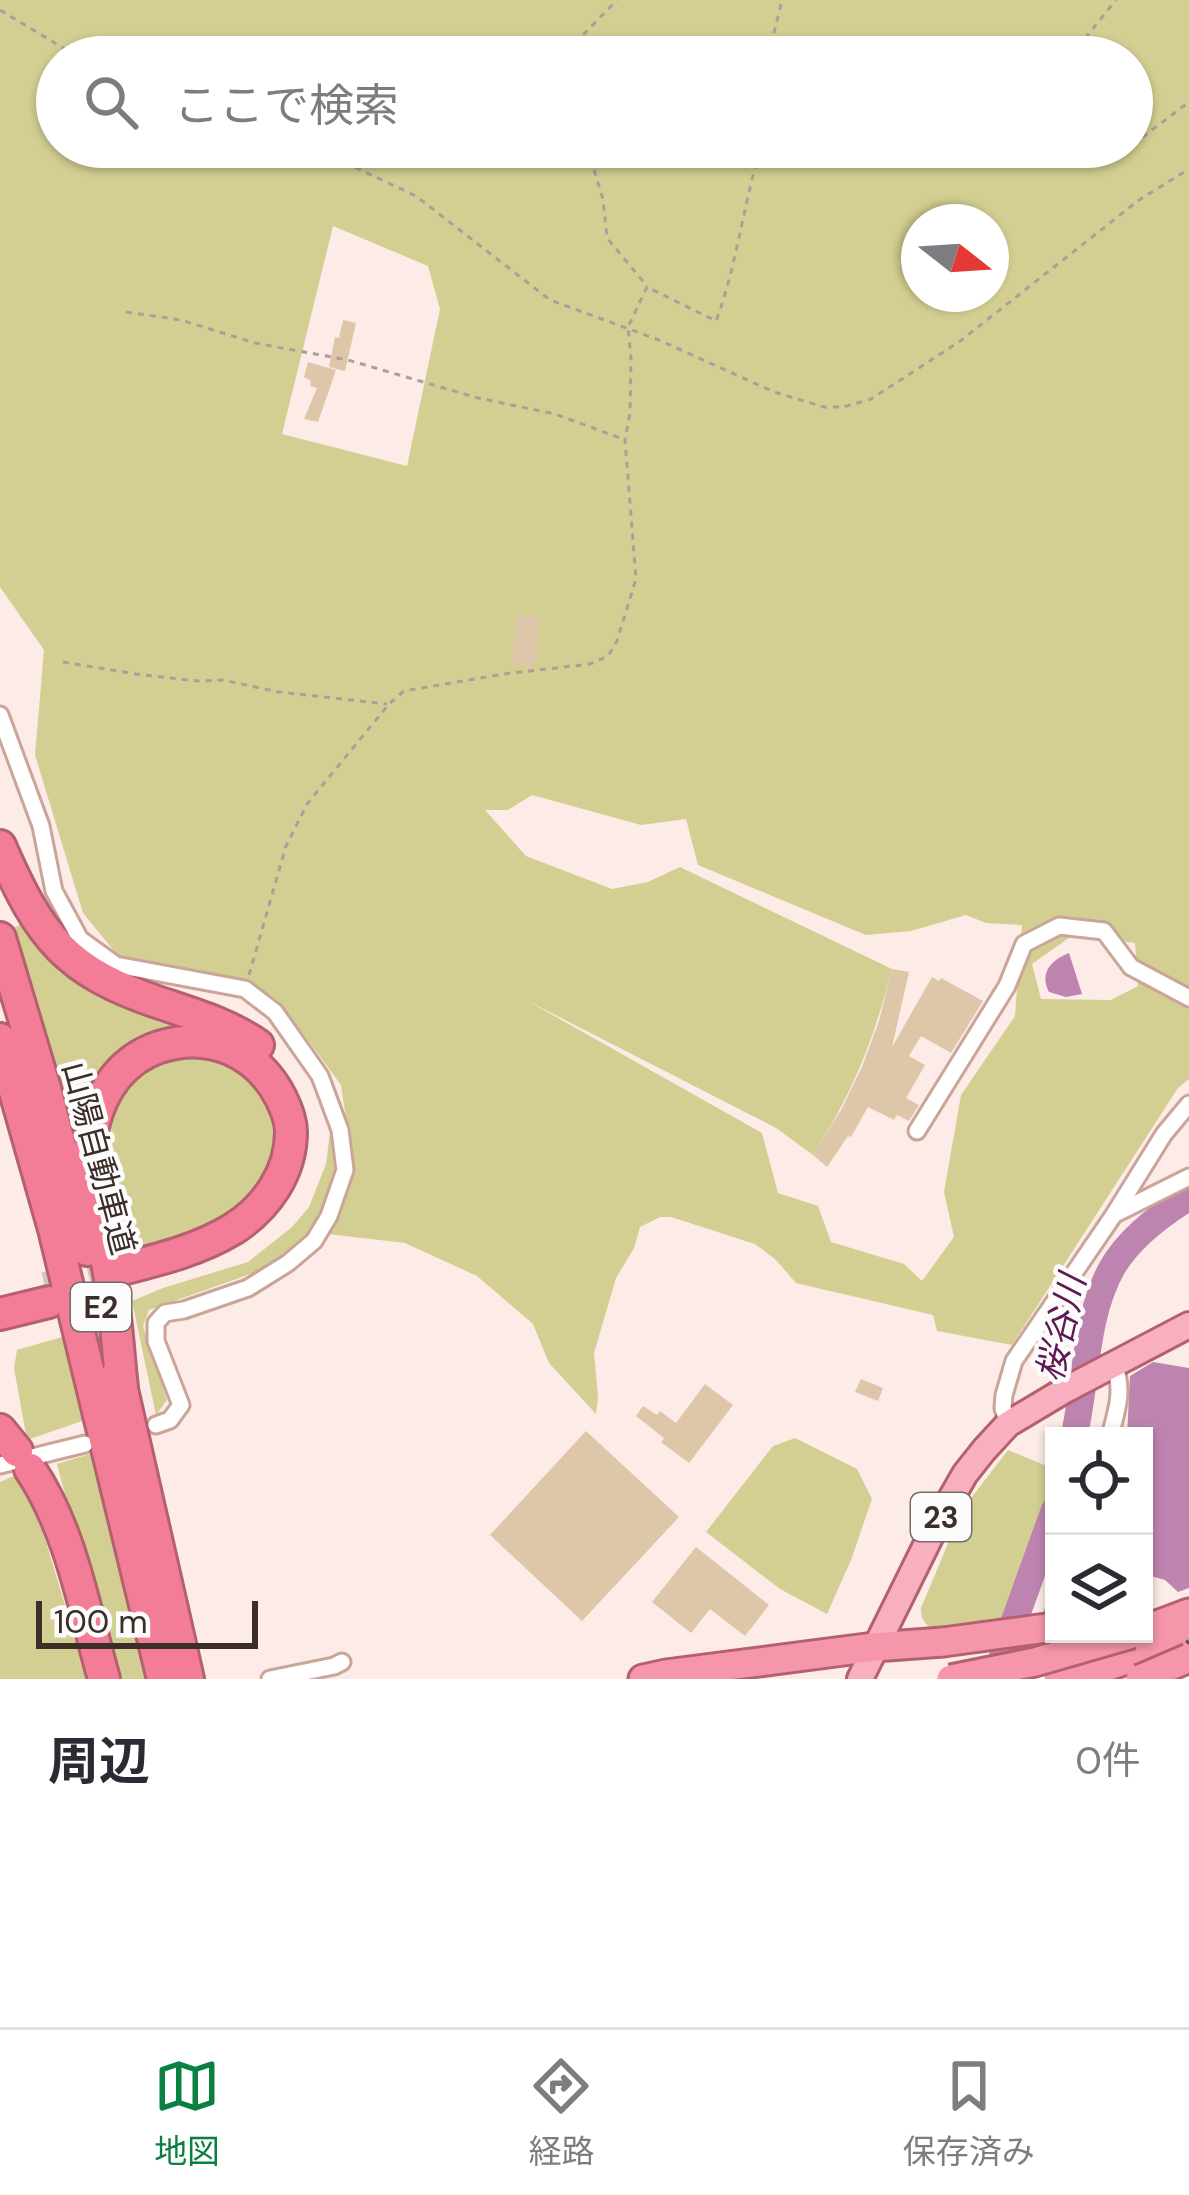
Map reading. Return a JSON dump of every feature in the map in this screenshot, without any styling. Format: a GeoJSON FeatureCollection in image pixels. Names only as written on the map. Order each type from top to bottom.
{"type":"FeatureCollection","features":[{"type":"Feature","properties":{"kind":"highway"},"geometry":{"type":"LineString","coordinates":[[0,846],[46,933],[67,957],[100,980],[224,1024],[255,1042],[295,1087],[305,1118],[304,1159],[289,1198],[268,1220],[247,1238],[202,1261],[125,1276],[190,1251],[260,1208],[287,1162],[292,1130],[274,1084],[258,1065],[238,1051],[202,1041],[180,1041],[151,1050],[126,1065],[103,1093],[91,1132],[92,1176],[111,1283],[122,1388]]}},
{"type":"Feature","properties":{"kind":"highway","name":"山陽自動車道"},"geometry":{"type":"LineString","coordinates":[[0,938],[46,1092],[122,1388],[188,1679]]}},
{"type":"Feature","properties":{"kind":"highway","name":"山陽自動車道"},"geometry":{"type":"LineString","coordinates":[[0,1040],[54,1229],[163,1679]]}},
{"type":"Feature","properties":{"kind":"highway"},"geometry":{"type":"LineString","coordinates":[[0,1298],[47,1294],[0,1314]]}},
{"type":"Feature","properties":{"kind":"highway"},"geometry":{"type":"LineString","coordinates":[[12,1454],[47,1495],[63,1533],[104,1679]]}},
{"type":"Feature","properties":{"kind":"highway"},"geometry":{"type":"LineString","coordinates":[[1153,1608],[1189,1599]]}},
{"type":"Feature","properties":{"kind":"highway"},"geometry":{"type":"LineString","coordinates":[[1153,1627],[1189,1613]]}},
{"type":"Feature","properties":{"kind":"highway"},"geometry":{"type":"LineString","coordinates":[[643,1679],[1045,1628]]}},
{"type":"Feature","properties":{"kind":"highway"},"geometry":{"type":"LineString","coordinates":[[1058,1679],[1189,1638]]}},
{"type":"Feature","properties":{"kind":"highway"},"geometry":{"type":"LineString","coordinates":[[951,1679],[1101,1643]]}},
{"type":"Feature","properties":{"kind":"highway"},"geometry":{"type":"LineString","coordinates":[[1140,1679],[1189,1658]]}},
{"type":"Feature","properties":{"kind":"main road","name":"23"},"geometry":{"type":"LineString","coordinates":[[860,1679],[965,1474],[1008,1424],[1189,1325]]}},
{"type":"Feature","properties":{"kind":"street"},"geometry":{"type":"LineString","coordinates":[[0,715],[41,826],[54,891],[80,938],[116,965],[245,988],[275,1012],[320,1076],[340,1130],[344,1170],[329,1216],[314,1241],[248,1288],[165,1313],[156,1323],[156,1341],[181,1405],[170,1420],[156,1426]]}},
{"type":"Feature","properties":{"kind":"street"},"geometry":{"type":"LineString","coordinates":[[917,1131],[1007,986],[1024,944],[1059,926],[1104,932],[1131,967],[1189,998]]}},
{"type":"Feature","properties":{"kind":"street"},"geometry":{"type":"LineString","coordinates":[[1008,1424],[1004,1395],[1013,1360],[1164,1133],[1189,1104]]}},
{"type":"Feature","properties":{"kind":"street"},"geometry":{"type":"LineString","coordinates":[[1113,1216],[1189,1177]]}},
{"type":"Feature","properties":{"kind":"street"},"geometry":{"type":"LineString","coordinates":[[1109,1366],[1120,1378],[1112,1427]]}},
{"type":"Feature","properties":{"kind":"street"},"geometry":{"type":"LineString","coordinates":[[12,1454],[85,1444]]}},
{"type":"Feature","properties":{"kind":"street"},"geometry":{"type":"LineString","coordinates":[[1037,1679],[1046,1643]]}},
{"type":"Feature","properties":{"kind":"street"},"geometry":{"type":"LineString","coordinates":[[270,1679],[342,1662]]}},
{"type":"Feature","properties":{"kind":"path"},"geometry":{"type":"LineString","coordinates":[[582,36],[616,0]]}},
{"type":"Feature","properties":{"kind":"path"},"geometry":{"type":"LineString","coordinates":[[773,36],[782,0]]}},
{"type":"Feature","properties":{"kind":"path"},"geometry":{"type":"LineString","coordinates":[[1087,36],[1116,0]]}},
{"type":"Feature","properties":{"kind":"path"},"geometry":{"type":"LineString","coordinates":[[0,10],[43,36]]}},
{"type":"Feature","properties":{"kind":"path"},"geometry":{"type":"LineString","coordinates":[[1153,131],[1189,103]]}},
{"type":"Feature","properties":{"kind":"path"},"geometry":{"type":"LineString","coordinates":[[357,168],[416,196],[550,300],[628,327],[774,392],[824,407],[872,399],[959,342],[1138,200],[1189,169]]}},
{"type":"Feature","properties":{"kind":"path"},"geometry":{"type":"LineString","coordinates":[[593,168],[607,238],[647,286],[716,321],[729,285],[755,168]]}},
{"type":"Feature","properties":{"kind":"path"},"geometry":{"type":"LineString","coordinates":[[245,988],[286,847],[307,804],[388,704],[404,691],[590,664],[608,656],[636,579],[625,440],[630,413],[628,327],[647,286]]}},
{"type":"Feature","properties":{"kind":"path"},"geometry":{"type":"LineString","coordinates":[[126,312],[182,320],[255,343],[348,360],[555,415],[625,440]]}},
{"type":"Feature","properties":{"kind":"path"},"geometry":{"type":"LineString","coordinates":[[63,662],[388,704]]}},
{"type":"Feature","properties":{"kind":"shaded area"},"geometry":{"type":"Polygon","coordinates":[[[0,0],[1189,0],[1189,1079],[1178,1088],[1012,1345],[937,1331],[933,1315],[796,1283],[755,1244],[660,1217],[640,1227],[616,1278],[594,1353],[596,1414],[549,1363],[533,1324],[477,1276],[405,1243],[328,1234],[354,1172],[341,1085],[288,1013],[259,988],[119,957],[83,913],[35,755],[44,650],[0,587],[0,0]],[[333,226],[282,434],[407,466],[440,309],[428,266],[333,226]],[[532,795],[508,810],[485,810],[526,856],[612,889],[648,882],[680,867],[892,969],[860,1066],[813,1155],[776,1128],[526,1000],[762,1133],[778,1193],[818,1206],[831,1242],[904,1264],[922,1281],[954,1237],[944,1192],[961,1095],[1015,1016],[1022,925],[986,923],[966,915],[911,931],[866,935],[698,865],[686,819],[641,825],[532,795]],[[1073,935],[1032,964],[1041,999],[1111,1000],[1138,986],[1135,943],[1073,935]]]}},
{"type":"Feature","properties":{"kind":"shaded area"},"geometry":{"type":"Polygon","coordinates":[[[21,924],[59,972],[107,998],[219,1030],[142,1042],[82,1170],[13,928],[21,924]]]}},
{"type":"Feature","properties":{"kind":"shaded area"},"geometry":{"type":"Polygon","coordinates":[[[1069,953],[1082,994],[1066,997],[1049,992],[1045,979],[1052,963],[1069,953]]]}},
{"type":"Feature","properties":{"kind":"shaded area"},"geometry":{"type":"Polygon","coordinates":[[[185,1053],[236,1062],[276,1111],[276,1164],[244,1207],[190,1236],[120,1254],[105,1152],[113,1113],[141,1072],[185,1053]]]}},
{"type":"Feature","properties":{"kind":"shaded area"},"geometry":{"type":"Polygon","coordinates":[[[331,1124],[336,1164],[320,1216],[301,1241],[259,1271],[149,1310],[143,1326],[167,1400],[156,1415],[132,1301],[248,1262],[292,1227],[309,1207],[326,1164],[331,1124]]]}},
{"type":"Feature","properties":{"kind":"shaded area"},"geometry":{"type":"Polygon","coordinates":[[[62,1337],[85,1420],[27,1440],[14,1368],[17,1350],[62,1337]]]}},
{"type":"Feature","properties":{"kind":"shaded area"},"geometry":{"type":"Polygon","coordinates":[[[1153,1362],[1189,1368],[1189,1588],[1178,1592],[1153,1577],[1153,1427],[1127,1427],[1130,1376],[1153,1362]]]}},
{"type":"Feature","properties":{"kind":"shaded area"},"geometry":{"type":"Polygon","coordinates":[[[795,1438],[857,1469],[872,1499],[827,1614],[780,1589],[706,1532],[773,1446],[795,1438]]]}},
{"type":"Feature","properties":{"kind":"shaded area"},"geometry":{"type":"Polygon","coordinates":[[[1008,1450],[1045,1465],[1043,1528],[1004,1625],[940,1631],[923,1620],[921,1608],[962,1510],[1008,1450]]]}},
{"type":"Feature","properties":{"kind":"shaded area"},"geometry":{"type":"Polygon","coordinates":[[[93,1453],[146,1679],[114,1679],[57,1464],[93,1453]]]}},
{"type":"Feature","properties":{"kind":"shaded area"},"geometry":{"type":"Polygon","coordinates":[[[18,1474],[44,1535],[87,1679],[0,1679],[0,1482],[18,1474]]]}},
{"type":"Feature","properties":{"kind":"building"},"geometry":{"type":"Polygon","coordinates":[[[343,320],[356,323],[345,371],[329,367],[343,320]]]}},
{"type":"Feature","properties":{"kind":"building"},"geometry":{"type":"Polygon","coordinates":[[[308,362],[336,370],[318,422],[304,419],[317,388],[304,377],[308,362]]]}},
{"type":"Feature","properties":{"kind":"building"},"geometry":{"type":"Polygon","coordinates":[[[516,614],[540,616],[535,667],[512,665],[516,614]]]}},
{"type":"Feature","properties":{"kind":"building"},"geometry":{"type":"Polygon","coordinates":[[[892,969],[909,972],[892,1047],[932,977],[983,1001],[951,1053],[921,1036],[909,1056],[925,1065],[906,1098],[919,1105],[909,1121],[897,1115],[894,1120],[868,1107],[827,1167],[813,1155],[862,1067],[892,969]]]}},
{"type":"Feature","properties":{"kind":"building"},"geometry":{"type":"Polygon","coordinates":[[[861,1379],[883,1388],[878,1401],[855,1392],[861,1379]]]}},
{"type":"Feature","properties":{"kind":"building"},"geometry":{"type":"Polygon","coordinates":[[[705,1384],[733,1405],[689,1463],[636,1416],[643,1406],[676,1423],[705,1384]]]}},
{"type":"Feature","properties":{"kind":"building"},"geometry":{"type":"Polygon","coordinates":[[[586,1431],[679,1517],[582,1621],[490,1535],[586,1431]]]}},
{"type":"Feature","properties":{"kind":"building"},"geometry":{"type":"Polygon","coordinates":[[[696,1547],[769,1605],[745,1636],[710,1609],[691,1633],[652,1602],[696,1547]]]}},
{"type":"Feature","properties":{"kind":"waterway","name":"桜谷川"},"geometry":{"type":"LineString","coordinates":[[1076,1427],[1091,1329],[1112,1268],[1146,1228],[1189,1197]]}},
{"type":"Feature","properties":{"kind":"waterway","name":"桜谷川"},"geometry":{"type":"LineString","coordinates":[[997,1679],[1045,1535]]}},
{"type":"Feature","properties":{"kind":"tunnel"},"geometry":{"type":"LineString","coordinates":[[45,1287],[122,1269]]}},
{"type":"Feature","properties":{"kind":"railway"},"geometry":{"type":"LineString","coordinates":[[1146,1679],[1189,1641]]}}]}
